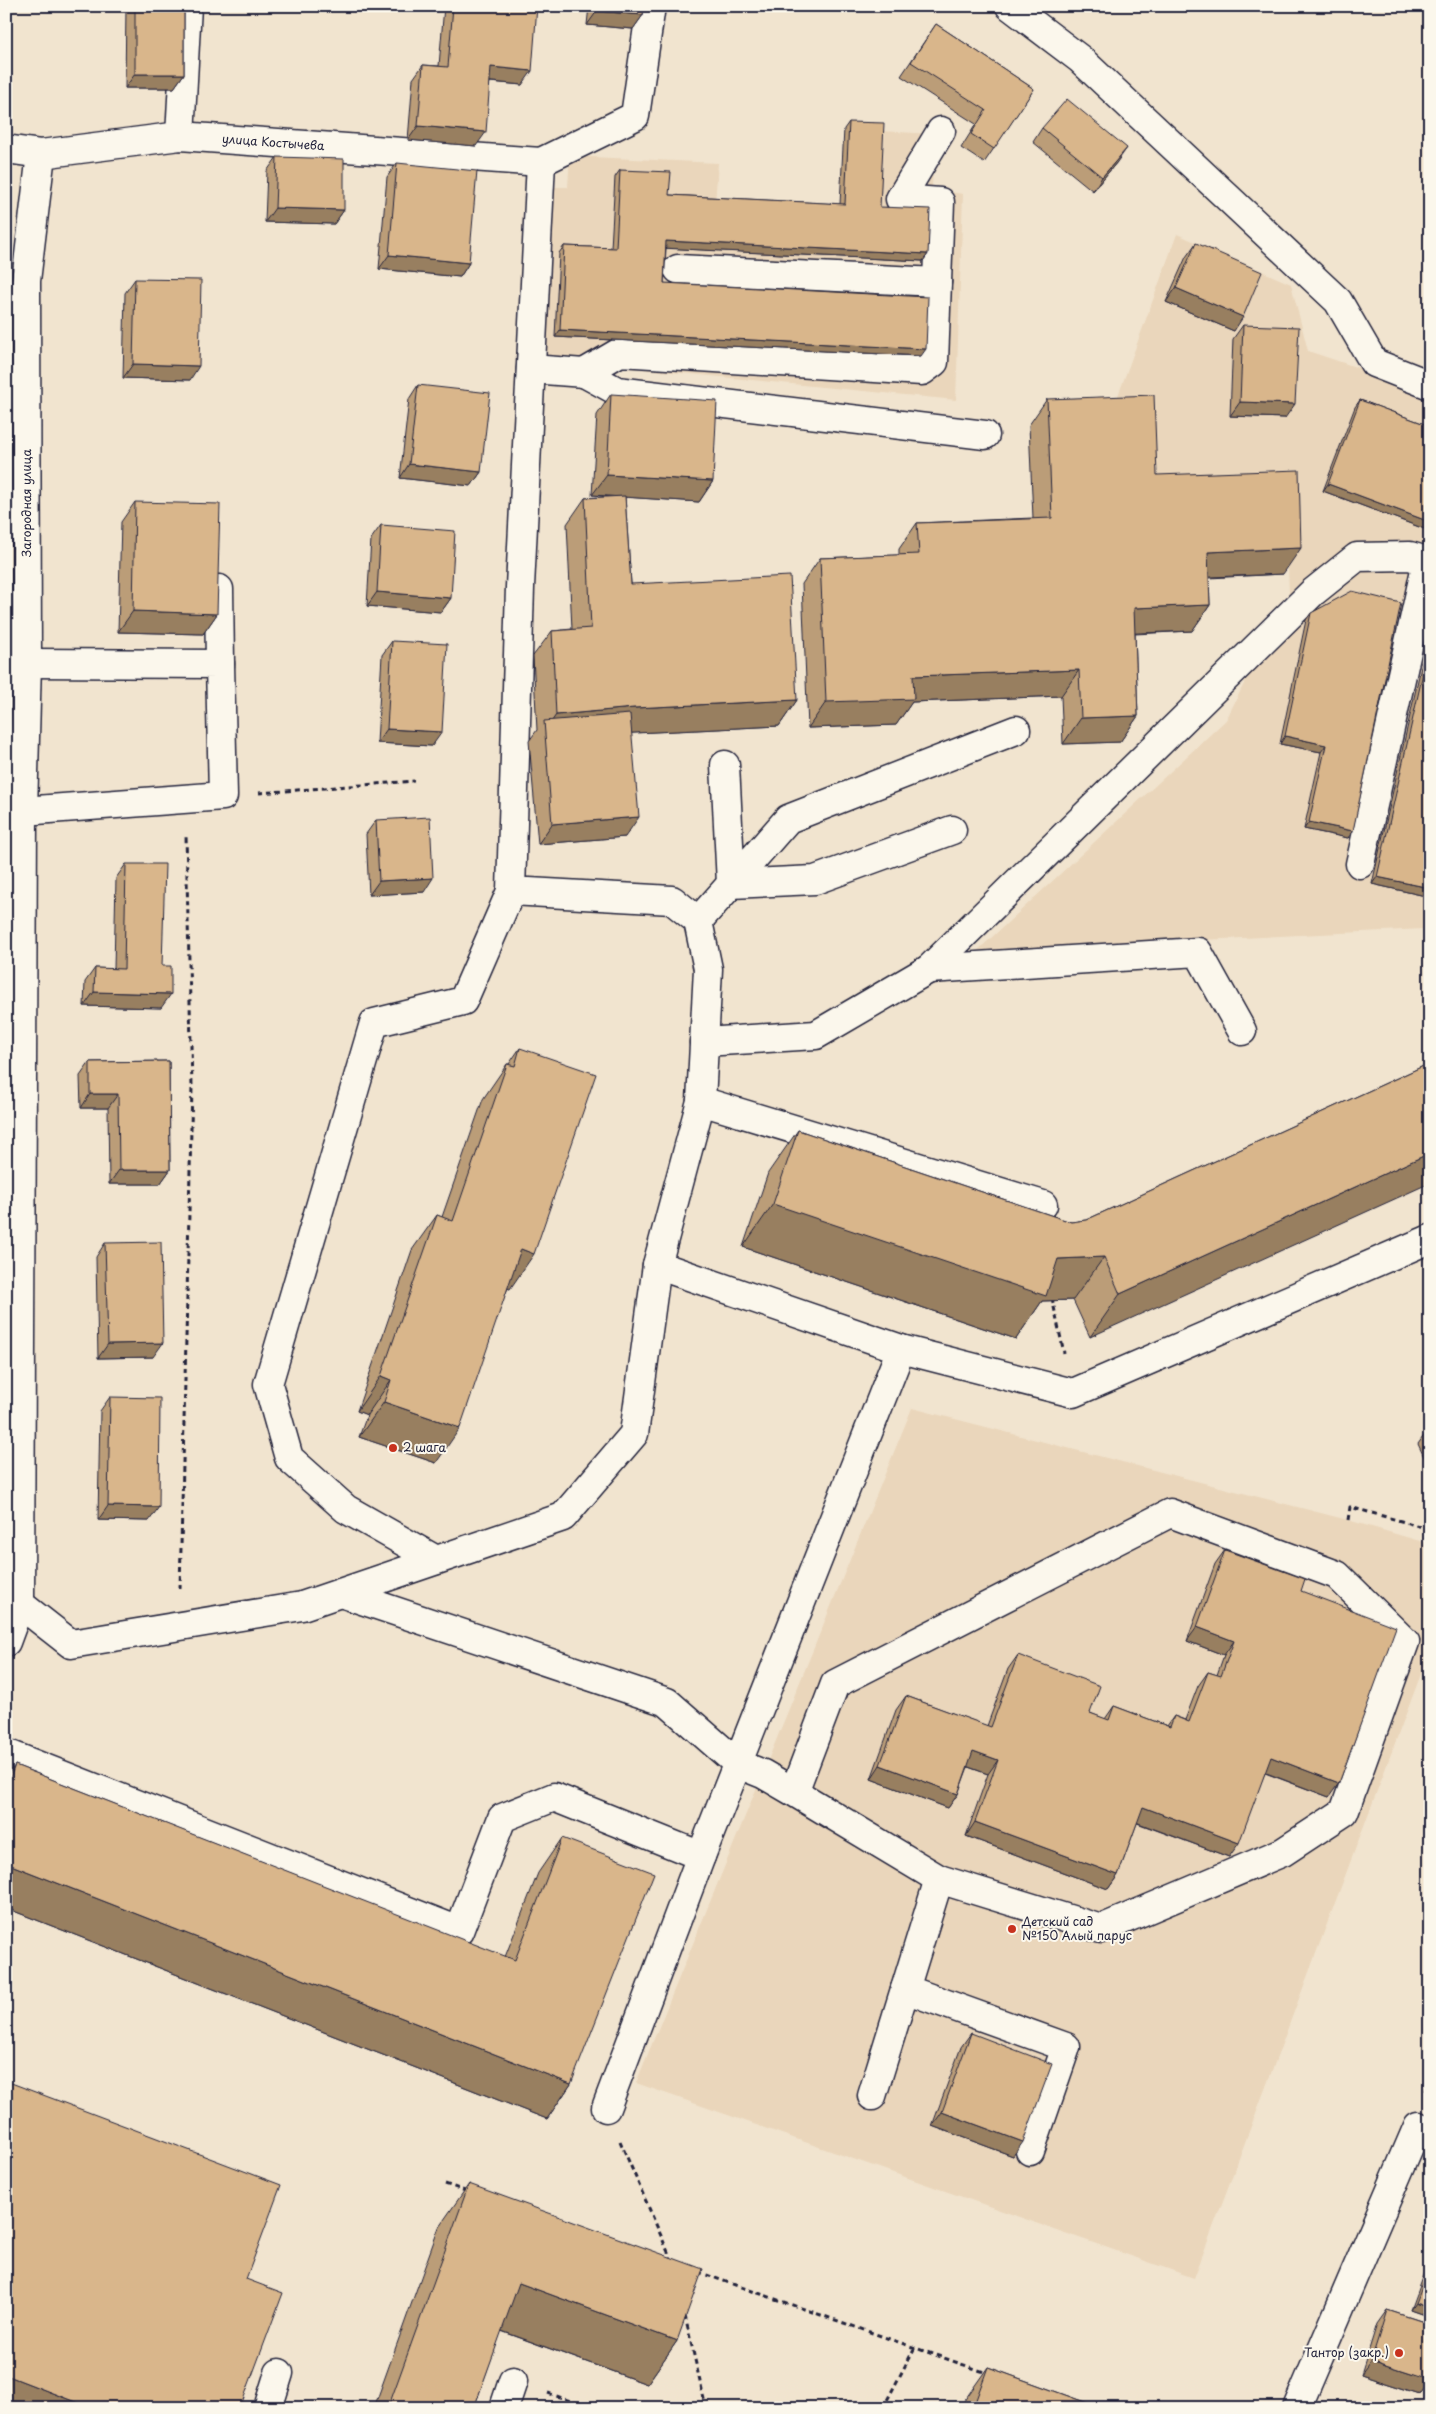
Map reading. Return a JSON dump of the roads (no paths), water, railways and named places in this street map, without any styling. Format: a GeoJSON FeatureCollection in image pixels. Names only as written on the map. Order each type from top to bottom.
{"type":"FeatureCollection","features":[{"type":"Feature","properties":{"kind":"street"},"geometry":{"type":"LineString","coordinates":[[180,136],[187,6]]}},
{"type":"Feature","properties":{"kind":"street"},"geometry":{"type":"LineString","coordinates":[[436,1560],[346,1509],[290,1458],[268,1384],[374,1023],[463,1001],[511,891],[520,587],[541,162],[635,116],[652,6]]}},
{"type":"Feature","properties":{"kind":"street"},"geometry":{"type":"LineString","coordinates":[[1010,6],[1080,59],[1338,301],[1374,364],[1430,385]]}},
{"type":"Feature","properties":{"kind":"street"},"geometry":{"type":"LineString","coordinates":[[584,373],[620,352],[922,371],[934,362],[940,202],[900,199],[941,132]]}},
{"type":"Feature","properties":{"kind":"street","name":"улица Костычева"},"geometry":{"type":"LineString","coordinates":[[6,149],[42,154],[180,136],[541,162]]}},
{"type":"Feature","properties":{"kind":"street","name":"Загородная улица"},"geometry":{"type":"LineString","coordinates":[[6,1642],[20,1604],[15,853],[24,811],[27,663],[26,281],[42,154]]}},
{"type":"Feature","properties":{"kind":"street"},"geometry":{"type":"LineString","coordinates":[[678,269],[937,282]]}},
{"type":"Feature","properties":{"kind":"street"},"geometry":{"type":"LineString","coordinates":[[531,369],[584,373],[617,391],[984,435]]}},
{"type":"Feature","properties":{"kind":"street"},"geometry":{"type":"LineString","coordinates":[[704,1042],[816,1035],[930,969],[1312,593],[1356,557],[1410,556],[1428,562],[1360,864]]}},
{"type":"Feature","properties":{"kind":"street"},"geometry":{"type":"LineString","coordinates":[[24,811],[223,796],[219,589]]}},
{"type":"Feature","properties":{"kind":"street"},"geometry":{"type":"LineString","coordinates":[[27,663],[220,664]]}},
{"type":"Feature","properties":{"kind":"street"},"geometry":{"type":"LineString","coordinates":[[698,921],[788,819],[1016,730]]}},
{"type":"Feature","properties":{"kind":"street"},"geometry":{"type":"LineString","coordinates":[[725,765],[731,884]]}},
{"type":"Feature","properties":{"kind":"street"},"geometry":{"type":"LineString","coordinates":[[731,884],[815,880],[952,830]]}},
{"type":"Feature","properties":{"kind":"street"},"geometry":{"type":"LineString","coordinates":[[20,1604],[71,1644],[302,1606],[563,1517],[634,1434],[657,1265],[701,1101],[708,969],[698,921],[672,900],[511,891]]}},
{"type":"Feature","properties":{"kind":"street"},"geometry":{"type":"LineString","coordinates":[[930,969],[1198,952],[1242,1031]]}},
{"type":"Feature","properties":{"kind":"street"},"geometry":{"type":"LineString","coordinates":[[701,1101],[1042,1205]]}},
{"type":"Feature","properties":{"kind":"street"},"geometry":{"type":"LineString","coordinates":[[657,1265],[901,1349],[1073,1393],[1430,1239]]}},
{"type":"Feature","properties":{"kind":"street"},"geometry":{"type":"LineString","coordinates":[[606,2108],[701,1856],[901,1349]]}},
{"type":"Feature","properties":{"kind":"street"},"geometry":{"type":"LineString","coordinates":[[341,1593],[666,1702],[738,1764],[763,1774],[939,1879],[1101,1929],[1283,1852],[1344,1812],[1405,1642],[1337,1575],[1170,1513],[835,1684],[794,1792]]}},
{"type":"Feature","properties":{"kind":"street"},"geometry":{"type":"LineString","coordinates":[[6,1753],[459,1931],[502,1818],[554,1797],[701,1856]]}},
{"type":"Feature","properties":{"kind":"street"},"geometry":{"type":"LineString","coordinates":[[872,2096],[939,1879]]}},
{"type":"Feature","properties":{"kind":"street"},"geometry":{"type":"LineString","coordinates":[[905,1989],[1066,2047],[1030,2151]]}},
{"type":"Feature","properties":{"kind":"street"},"geometry":{"type":"LineString","coordinates":[[1297,2408],[1418,2126]]}},
{"type":"Feature","properties":{"kind":"street"},"geometry":{"type":"LineString","coordinates":[[268,2408],[279,2373]]}},
{"type":"Feature","properties":{"kind":"street"},"geometry":{"type":"LineString","coordinates":[[504,2408],[513,2381]]}},
{"type":"Feature","properties":{"kind":"place","name":"2 шага"},"geometry":{"type":"Point","coordinates":[393,1448]}},
{"type":"Feature","properties":{"kind":"place","name":"Детский сад №150 Алый парус"},"geometry":{"type":"Point","coordinates":[1012,1929]}},
{"type":"Feature","properties":{"kind":"place","name":"Тантор (закр.)"},"geometry":{"type":"Point","coordinates":[1399,2353]}}]}
